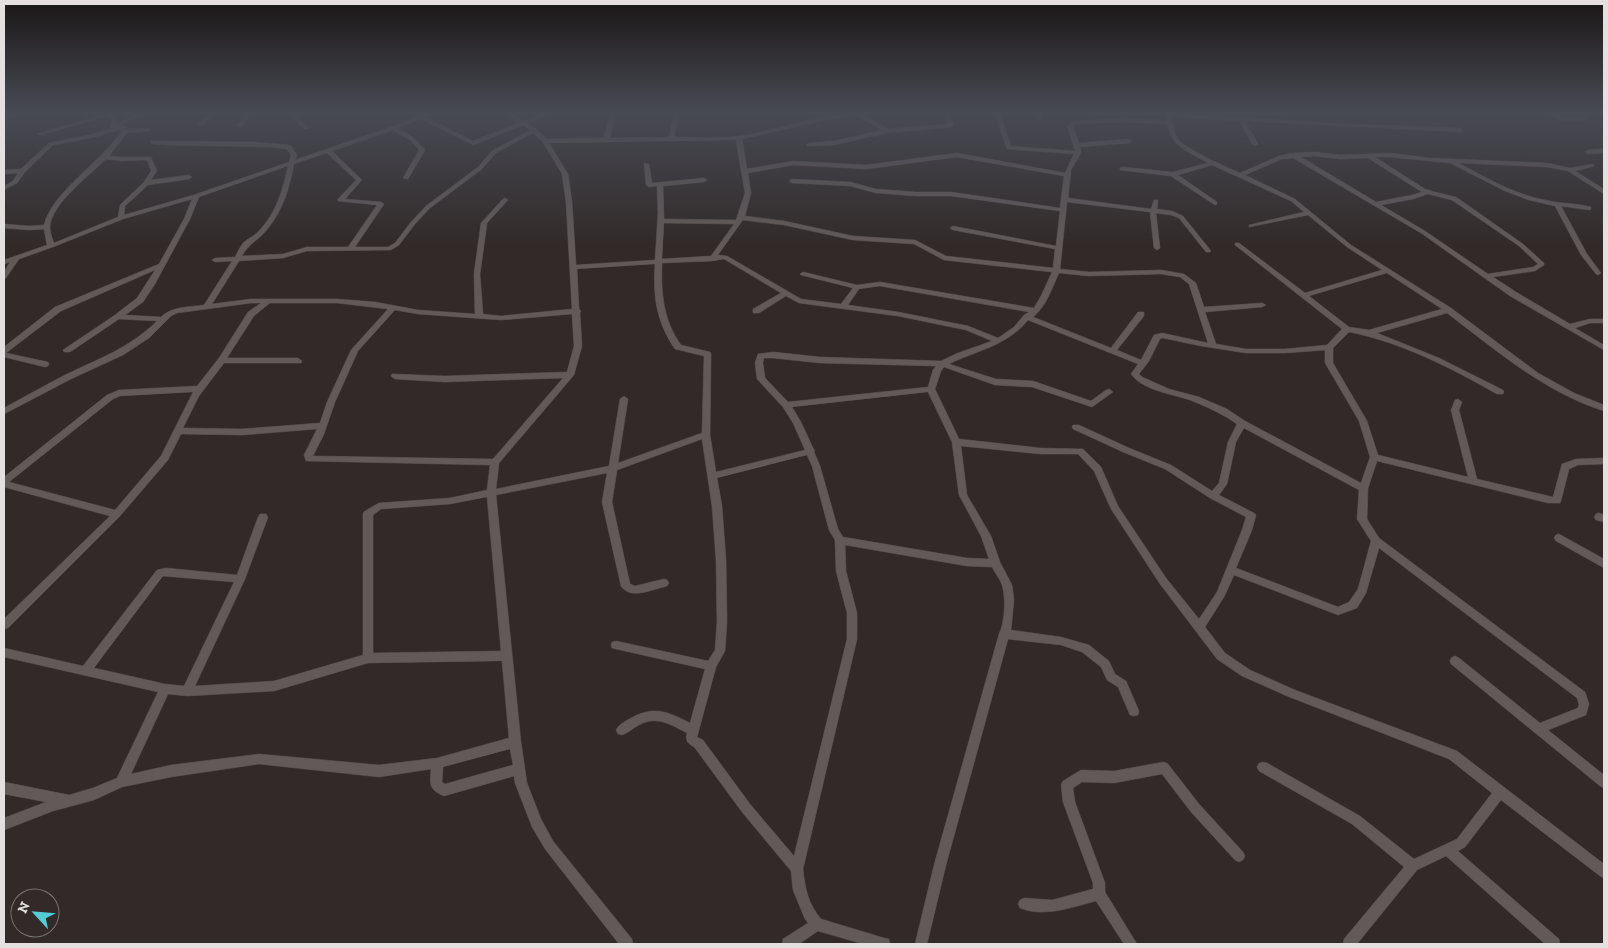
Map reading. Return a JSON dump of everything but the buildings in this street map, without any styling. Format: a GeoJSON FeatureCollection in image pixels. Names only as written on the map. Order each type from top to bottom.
{"type":"FeatureCollection","features":[{"type":"Feature","properties":{"kind":"street"},"geometry":{"type":"LineString","coordinates":[[4,188],[15,182],[22,171],[38,156]]}},
{"type":"Feature","properties":{"kind":"street"},"geometry":{"type":"LineString","coordinates":[[206,308],[246,244],[256,237],[283,199],[290,163],[293,156]]}},
{"type":"Feature","properties":{"kind":"street"},"geometry":{"type":"LineString","coordinates":[[4,262],[51,246],[121,218],[196,196],[309,156]]}},
{"type":"Feature","properties":{"kind":"street"},"geometry":{"type":"LineString","coordinates":[[333,156],[359,180],[340,200],[381,204],[350,249]]}},
{"type":"Feature","properties":{"kind":"street"},"geometry":{"type":"LineString","coordinates":[[406,178],[418,156]]}},
{"type":"Feature","properties":{"kind":"street"},"geometry":{"type":"LineString","coordinates":[[215,260],[283,256],[306,249],[385,250],[393,248],[428,207],[480,168],[490,156]]}},
{"type":"Feature","properties":{"kind":"street"},"geometry":{"type":"LineString","coordinates":[[554,156],[565,174],[570,202],[578,346],[570,375],[495,462],[491,492],[505,656],[519,769],[528,804],[548,845],[627,944]]}},
{"type":"Feature","properties":{"kind":"street"},"geometry":{"type":"LineString","coordinates":[[712,259],[740,220],[748,193],[743,156]]}},
{"type":"Feature","properties":{"kind":"street"},"geometry":{"type":"LineString","coordinates":[[746,171],[793,163],[866,167],[948,156]]}},
{"type":"Feature","properties":{"kind":"street"},"geometry":{"type":"LineString","coordinates":[[964,156],[1068,175]]}},
{"type":"Feature","properties":{"kind":"street"},"geometry":{"type":"LineString","coordinates":[[921,944],[940,865],[1004,634],[1007,629],[1009,600],[1008,585],[995,563],[986,536],[963,495],[956,442],[931,390],[937,370],[942,364],[999,341],[1017,329],[1027,317],[1036,311],[1056,271],[1068,170],[1074,156]]}},
{"type":"Feature","properties":{"kind":"street"},"geometry":{"type":"LineString","coordinates":[[1202,156],[1285,195],[1310,213],[1349,246],[1448,310],[1535,375],[1571,395],[1604,408]]}},
{"type":"Feature","properties":{"kind":"street"},"geometry":{"type":"LineString","coordinates":[[1241,175],[1286,156]]}},
{"type":"Feature","properties":{"kind":"street"},"geometry":{"type":"LineString","coordinates":[[1295,156],[1423,232],[1513,294],[1604,348]]}},
{"type":"Feature","properties":{"kind":"street"},"geometry":{"type":"LineString","coordinates":[[1334,156],[1350,156]]}},
{"type":"Feature","properties":{"kind":"street"},"geometry":{"type":"LineString","coordinates":[[1369,156],[1428,192],[1459,199],[1474,213],[1521,245],[1542,264],[1535,269],[1487,276]]}},
{"type":"Feature","properties":{"kind":"street"},"geometry":{"type":"LineString","coordinates":[[1387,156],[1547,165],[1570,170],[1604,192]]}},
{"type":"Feature","properties":{"kind":"street"},"geometry":{"type":"LineString","coordinates":[[51,246],[47,227],[48,218],[54,208],[105,157],[121,159],[149,158],[154,171],[146,183],[122,206],[121,218]]}},
{"type":"Feature","properties":{"kind":"street"},"geometry":{"type":"LineString","coordinates":[[1449,160],[1506,190],[1557,204],[1589,208]]}},
{"type":"Feature","properties":{"kind":"street"},"geometry":{"type":"LineString","coordinates":[[1122,169],[1173,174],[1214,163]]}},
{"type":"Feature","properties":{"kind":"street"},"geometry":{"type":"LineString","coordinates":[[646,164],[649,185],[704,180]]}},
{"type":"Feature","properties":{"kind":"street"},"geometry":{"type":"LineString","coordinates":[[1570,170],[1592,165]]}},
{"type":"Feature","properties":{"kind":"street"},"geometry":{"type":"LineString","coordinates":[[4,172],[22,171]]}},
{"type":"Feature","properties":{"kind":"street"},"geometry":{"type":"LineString","coordinates":[[1173,174],[1216,203]]}},
{"type":"Feature","properties":{"kind":"street"},"geometry":{"type":"LineString","coordinates":[[146,183],[189,177]]}},
{"type":"Feature","properties":{"kind":"street"},"geometry":{"type":"LineString","coordinates":[[792,181],[850,184],[876,191],[952,194],[1064,210]]}},
{"type":"Feature","properties":{"kind":"street"},"geometry":{"type":"LineString","coordinates":[[660,184],[660,310],[676,344],[683,349],[707,354],[708,358],[706,435],[713,476],[721,560],[722,622],[720,651],[712,666],[691,739],[699,744],[746,808],[797,869]]}},
{"type":"Feature","properties":{"kind":"street"},"geometry":{"type":"LineString","coordinates":[[1374,204],[1413,197],[1428,192]]}},
{"type":"Feature","properties":{"kind":"street"},"geometry":{"type":"LineString","coordinates":[[67,350],[118,317],[140,300],[187,219],[196,196]]}},
{"type":"Feature","properties":{"kind":"street"},"geometry":{"type":"LineString","coordinates":[[479,317],[476,274],[484,223],[505,200]]}},
{"type":"Feature","properties":{"kind":"street"},"geometry":{"type":"LineString","coordinates":[[1065,200],[1172,213],[1181,217],[1208,251]]}},
{"type":"Feature","properties":{"kind":"street"},"geometry":{"type":"LineString","coordinates":[[1156,201],[1153,212],[1157,248]]}},
{"type":"Feature","properties":{"kind":"street"},"geometry":{"type":"LineString","coordinates":[[1557,204],[1584,255],[1598,273]]}},
{"type":"Feature","properties":{"kind":"street"},"geometry":{"type":"LineString","coordinates":[[1251,226],[1310,213]]}},
{"type":"Feature","properties":{"kind":"street"},"geometry":{"type":"LineString","coordinates":[[661,221],[740,220],[784,223],[853,238],[915,242],[944,258],[1089,274],[1160,272],[1182,275],[1192,283],[1213,346]]}},
{"type":"Feature","properties":{"kind":"street"},"geometry":{"type":"LineString","coordinates":[[4,226],[13,228],[47,227]]}},
{"type":"Feature","properties":{"kind":"street"},"geometry":{"type":"LineString","coordinates":[[952,228],[1058,248]]}},
{"type":"Feature","properties":{"kind":"street"},"geometry":{"type":"LineString","coordinates":[[1237,244],[1348,329],[1368,333],[1472,376],[1500,392]]}},
{"type":"Feature","properties":{"kind":"street"},"geometry":{"type":"LineString","coordinates":[[4,277],[17,257]]}},
{"type":"Feature","properties":{"kind":"street"},"geometry":{"type":"LineString","coordinates":[[574,267],[725,257],[799,301],[898,314],[968,328],[999,341]]}},
{"type":"Feature","properties":{"kind":"street"},"geometry":{"type":"LineString","coordinates":[[4,353],[58,309],[160,266]]}},
{"type":"Feature","properties":{"kind":"street"},"geometry":{"type":"LineString","coordinates":[[1303,296],[1386,270]]}},
{"type":"Feature","properties":{"kind":"street"},"geometry":{"type":"LineString","coordinates":[[802,274],[857,287],[880,284],[1036,311]]}},
{"type":"Feature","properties":{"kind":"street"},"geometry":{"type":"LineString","coordinates":[[844,306],[857,287]]}},
{"type":"Feature","properties":{"kind":"street"},"geometry":{"type":"LineString","coordinates":[[756,312],[785,294]]}},
{"type":"Feature","properties":{"kind":"street"},"geometry":{"type":"LineString","coordinates":[[4,411],[68,377],[120,353],[146,336],[164,319],[176,311],[251,301],[338,301],[375,304],[418,312],[501,318],[577,311]]}},
{"type":"Feature","properties":{"kind":"street"},"geometry":{"type":"LineString","coordinates":[[251,301],[251,314]]}},
{"type":"Feature","properties":{"kind":"street"},"geometry":{"type":"LineString","coordinates":[[4,625],[117,514],[161,464],[179,431],[188,406],[222,360],[251,314],[268,302]]}},
{"type":"Feature","properties":{"kind":"street"},"geometry":{"type":"LineString","coordinates":[[1200,310],[1262,305]]}},
{"type":"Feature","properties":{"kind":"street"},"geometry":{"type":"LineString","coordinates":[[393,308],[355,350],[334,393],[323,426],[308,455],[309,459],[495,462]]}},
{"type":"Feature","properties":{"kind":"street"},"geometry":{"type":"LineString","coordinates":[[1368,333],[1448,310]]}},
{"type":"Feature","properties":{"kind":"street"},"geometry":{"type":"LineString","coordinates":[[1112,351],[1141,314]]}},
{"type":"Feature","properties":{"kind":"street"},"geometry":{"type":"LineString","coordinates":[[118,317],[164,319]]}},
{"type":"Feature","properties":{"kind":"street"},"geometry":{"type":"LineString","coordinates":[[1027,317],[1138,362],[1145,361]]}},
{"type":"Feature","properties":{"kind":"street"},"geometry":{"type":"LineString","coordinates":[[1569,327],[1590,321],[1604,321]]}},
{"type":"Feature","properties":{"kind":"street"},"geometry":{"type":"LineString","coordinates":[[1348,329],[1329,347],[1285,351],[1246,351],[1162,335],[1157,337],[1145,361],[1135,374],[1139,379],[1166,391],[1196,399],[1224,411],[1242,423],[1364,488]]}},
{"type":"Feature","properties":{"kind":"street"},"geometry":{"type":"LineString","coordinates":[[1329,347],[1329,363],[1363,421],[1374,457],[1364,488],[1362,518],[1376,541],[1582,695],[1584,704],[1582,711],[1538,729]]}},
{"type":"Feature","properties":{"kind":"street"},"geometry":{"type":"LineString","coordinates":[[4,353],[45,364]]}},
{"type":"Feature","properties":{"kind":"street"},"geometry":{"type":"LineString","coordinates":[[884,944],[817,924],[809,915],[799,890],[797,869],[852,639],[852,613],[841,571],[840,540],[834,530],[811,451],[797,422],[786,405],[761,379],[759,363],[761,356],[942,364],[995,382],[1033,384],[1092,404],[1109,392]]}},
{"type":"Feature","properties":{"kind":"street"},"geometry":{"type":"LineString","coordinates":[[222,360],[298,361]]}},
{"type":"Feature","properties":{"kind":"street"},"geometry":{"type":"LineString","coordinates":[[395,376],[445,379],[570,375]]}},
{"type":"Feature","properties":{"kind":"street"},"geometry":{"type":"LineString","coordinates":[[117,514],[18,489],[4,483],[110,397],[119,393],[200,389]]}},
{"type":"Feature","properties":{"kind":"street"},"geometry":{"type":"LineString","coordinates":[[176,390],[188,406]]}},
{"type":"Feature","properties":{"kind":"street"},"geometry":{"type":"LineString","coordinates":[[786,405],[931,390]]}},
{"type":"Feature","properties":{"kind":"street"},"geometry":{"type":"LineString","coordinates":[[624,399],[607,502],[626,586],[634,590],[664,583]]}},
{"type":"Feature","properties":{"kind":"street"},"geometry":{"type":"LineString","coordinates":[[1458,402],[1455,410],[1473,481]]}},
{"type":"Feature","properties":{"kind":"street"},"geometry":{"type":"LineString","coordinates":[[1214,496],[1223,484],[1232,442],[1242,423]]}},
{"type":"Feature","properties":{"kind":"street"},"geometry":{"type":"LineString","coordinates":[[179,431],[242,432],[323,426]]}},
{"type":"Feature","properties":{"kind":"street"},"geometry":{"type":"LineString","coordinates":[[1076,427],[1168,467],[1214,496],[1251,514],[1232,570],[1221,594],[1199,626]]}},
{"type":"Feature","properties":{"kind":"street"},"geometry":{"type":"LineString","coordinates":[[368,658],[368,513],[379,506],[450,501],[612,469],[706,435]]}},
{"type":"Feature","properties":{"kind":"street"},"geometry":{"type":"LineString","coordinates":[[956,442],[1040,451],[1080,451],[1098,468],[1114,507],[1163,581],[1221,656],[1246,673],[1329,709],[1453,755],[1604,872]]}},
{"type":"Feature","properties":{"kind":"street"},"geometry":{"type":"LineString","coordinates":[[713,476],[811,451]]}},
{"type":"Feature","properties":{"kind":"street"},"geometry":{"type":"LineString","coordinates":[[1374,457],[1557,501],[1566,466],[1576,462],[1604,461]]}},
{"type":"Feature","properties":{"kind":"street"},"geometry":{"type":"LineString","coordinates":[[187,691],[240,579],[263,517]]}},
{"type":"Feature","properties":{"kind":"street"},"geometry":{"type":"LineString","coordinates":[[1559,538],[1604,564]]}},
{"type":"Feature","properties":{"kind":"street"},"geometry":{"type":"LineString","coordinates":[[840,540],[967,562],[995,563]]}},
{"type":"Feature","properties":{"kind":"street"},"geometry":{"type":"LineString","coordinates":[[1232,570],[1338,611],[1353,605],[1363,590],[1376,541]]}},
{"type":"Feature","properties":{"kind":"street"},"geometry":{"type":"LineString","coordinates":[[86,670],[160,573],[240,579]]}},
{"type":"Feature","properties":{"kind":"street"},"geometry":{"type":"LineString","coordinates":[[1004,634],[1061,641],[1084,648],[1105,664],[1111,677],[1122,684],[1134,711]]}},
{"type":"Feature","properties":{"kind":"street"},"geometry":{"type":"LineString","coordinates":[[616,645],[712,666]]}},
{"type":"Feature","properties":{"kind":"street"},"geometry":{"type":"LineString","coordinates":[[4,652],[164,689],[187,691],[274,686],[368,658],[505,656]]}},
{"type":"Feature","properties":{"kind":"street"},"geometry":{"type":"LineString","coordinates":[[1455,661],[1604,782]]}},
{"type":"Feature","properties":{"kind":"street"},"geometry":{"type":"LineString","coordinates":[[121,782],[164,689]]}},
{"type":"Feature","properties":{"kind":"street"},"geometry":{"type":"LineString","coordinates":[[622,730],[638,718],[650,714],[667,717],[694,731]]}},
{"type":"Feature","properties":{"kind":"street"},"geometry":{"type":"LineString","coordinates":[[4,824],[53,805],[73,801],[121,782],[171,771],[259,759],[379,771],[436,763],[515,742]]}},
{"type":"Feature","properties":{"kind":"street"},"geometry":{"type":"LineString","coordinates":[[436,763],[436,785],[444,790],[519,769]]}},
{"type":"Feature","properties":{"kind":"street"},"geometry":{"type":"LineString","coordinates":[[1263,767],[1356,820],[1413,866]]}},
{"type":"Feature","properties":{"kind":"street"},"geometry":{"type":"LineString","coordinates":[[1131,944],[1099,894],[1099,883],[1069,802],[1067,785],[1081,776],[1114,777],[1164,768],[1195,808],[1239,856]]}},
{"type":"Feature","properties":{"kind":"street"},"geometry":{"type":"LineString","coordinates":[[4,788],[73,801]]}},
{"type":"Feature","properties":{"kind":"street"},"geometry":{"type":"LineString","coordinates":[[1349,944],[1413,866],[1461,843],[1500,792]]}},
{"type":"Feature","properties":{"kind":"street"},"geometry":{"type":"LineString","coordinates":[[1448,850],[1554,944]]}},
{"type":"Feature","properties":{"kind":"street"},"geometry":{"type":"LineString","coordinates":[[1024,904],[1052,906],[1099,894]]}},
{"type":"Feature","properties":{"kind":"street"},"geometry":{"type":"LineString","coordinates":[[788,944],[817,924]]}}]}
